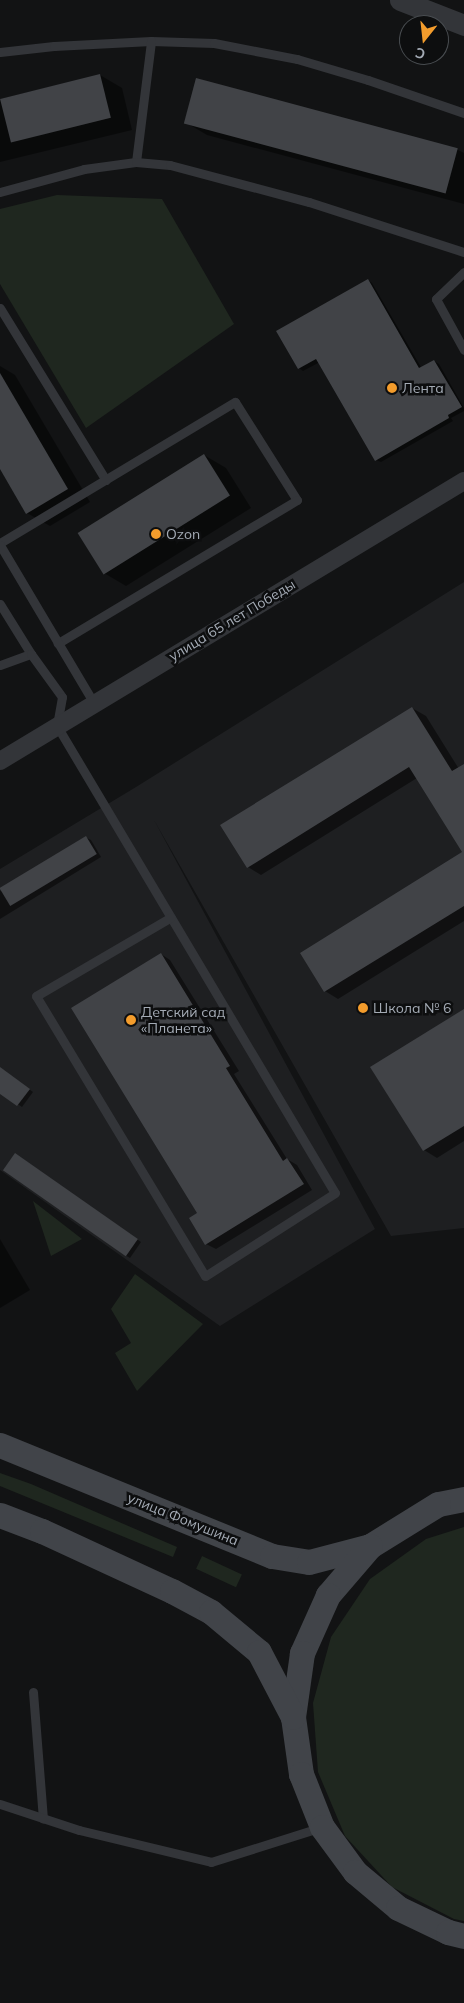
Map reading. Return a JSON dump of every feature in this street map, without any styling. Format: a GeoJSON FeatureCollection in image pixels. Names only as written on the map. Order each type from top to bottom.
{"type":"FeatureCollection","features":[{"type":"Feature","properties":{"kind":"main road","name":"улица Фомушина"},"geometry":{"type":"LineString","coordinates":[[0,1445],[272,1556],[309,1562],[370,1546]]}},
{"type":"Feature","properties":{"kind":"main road"},"geometry":{"type":"LineString","coordinates":[[464,1499],[438,1504],[370,1546],[328,1595],[302,1653],[293,1717],[301,1774],[322,1827],[355,1872],[398,1908],[448,1932],[464,1936]]}},
{"type":"Feature","properties":{"kind":"main road"},"geometry":{"type":"LineString","coordinates":[[0,1515],[42,1531],[172,1590],[211,1612],[259,1652],[293,1717]]}},
{"type":"Feature","properties":{"kind":"street"},"geometry":{"type":"LineString","coordinates":[[400,0],[464,25]]}},
{"type":"Feature","properties":{"kind":"street","name":"улица 65 лет Победы"},"geometry":{"type":"LineString","coordinates":[[0,761],[464,481]]}},
{"type":"Feature","properties":{"kind":"lane"},"geometry":{"type":"LineString","coordinates":[[136,162],[151,41]]}},
{"type":"Feature","properties":{"kind":"lane"},"geometry":{"type":"LineString","coordinates":[[0,52],[54,46],[151,41],[214,43],[297,59],[368,80],[464,113]]}},
{"type":"Feature","properties":{"kind":"lane"},"geometry":{"type":"LineString","coordinates":[[0,192],[84,169],[136,162],[170,165],[308,202],[464,252]]}},
{"type":"Feature","properties":{"kind":"lane"},"geometry":{"type":"LineString","coordinates":[[464,272],[436,299],[464,350]]}},
{"type":"Feature","properties":{"kind":"lane"},"geometry":{"type":"LineString","coordinates":[[0,308],[106,480]]}},
{"type":"Feature","properties":{"kind":"lane"},"geometry":{"type":"LineString","coordinates":[[58,643],[297,500],[235,402],[0,544],[58,643],[94,703]]}},
{"type":"Feature","properties":{"kind":"lane"},"geometry":{"type":"LineString","coordinates":[[0,604],[31,654],[62,697],[57,726],[171,917],[335,1193],[205,1276],[36,996],[171,917]]}},
{"type":"Feature","properties":{"kind":"lane"},"geometry":{"type":"LineString","coordinates":[[0,665],[31,654]]}},
{"type":"Feature","properties":{"kind":"lane"},"geometry":{"type":"LineString","coordinates":[[33,1692],[43,1819]]}},
{"type":"Feature","properties":{"kind":"lane"},"geometry":{"type":"LineString","coordinates":[[0,1804],[79,1830],[211,1862],[322,1827]]}},
{"type":"Feature","properties":{"kind":"shaded area"},"geometry":{"type":"Polygon","coordinates":[[[57,195],[162,199],[234,324],[86,428],[0,284],[0,209],[57,195]]]}},
{"type":"Feature","properties":{"kind":"shaded area"},"geometry":{"type":"Polygon","coordinates":[[[464,582],[464,1228],[391,1236],[154,820],[375,1229],[220,1326],[0,1170],[0,869],[136,787],[464,582]]]}},
{"type":"Feature","properties":{"kind":"shaded area"},"geometry":{"type":"Polygon","coordinates":[[[33,1201],[82,1239],[51,1256],[33,1201]]]}},
{"type":"Feature","properties":{"kind":"shaded area"},"geometry":{"type":"Polygon","coordinates":[[[135,1274],[203,1324],[137,1391],[115,1353],[131,1343],[111,1309],[135,1274]]]}},
{"type":"Feature","properties":{"kind":"shaded area"},"geometry":{"type":"Polygon","coordinates":[[[0,1473],[31,1484],[177,1547],[173,1557],[0,1486],[0,1473]]]}},
{"type":"Feature","properties":{"kind":"shaded area"},"geometry":{"type":"Polygon","coordinates":[[[464,1527],[464,1921],[454,1919],[392,1887],[345,1836],[318,1772],[313,1703],[331,1637],[370,1579],[426,1539],[464,1527]]]}},
{"type":"Feature","properties":{"kind":"shaded area"},"geometry":{"type":"Polygon","coordinates":[[[202,1556],[242,1575],[236,1587],[196,1569],[202,1556]]]}},
{"type":"Feature","properties":{"kind":"building"},"geometry":{"type":"Polygon","coordinates":[[[100,74],[111,118],[11,143],[0,99],[100,74]]]}},
{"type":"Feature","properties":{"kind":"building"},"geometry":{"type":"Polygon","coordinates":[[[196,78],[458,148],[446,194],[184,123],[196,78]]]}},
{"type":"Feature","properties":{"kind":"building","name":"Лента"},"geometry":{"type":"Polygon","coordinates":[[[368,279],[419,368],[434,360],[462,407],[448,415],[449,418],[375,461],[316,359],[298,369],[276,331],[368,279]]]}},
{"type":"Feature","properties":{"kind":"building"},"geometry":{"type":"Polygon","coordinates":[[[0,373],[68,489],[26,514],[0,469],[0,373]]]}},
{"type":"Feature","properties":{"kind":"building"},"geometry":{"type":"Polygon","coordinates":[[[204,454],[230,496],[104,575],[78,533],[204,454]]]}},
{"type":"Feature","properties":{"kind":"building"},"geometry":{"type":"Polygon","coordinates":[[[412,707],[452,771],[464,764],[464,906],[324,992],[300,953],[462,852],[409,767],[247,868],[220,825],[412,707]]]}},
{"type":"Feature","properties":{"kind":"building"},"geometry":{"type":"Polygon","coordinates":[[[86,836],[97,854],[10,906],[0,888],[86,836]]]}},
{"type":"Feature","properties":{"kind":"building"},"geometry":{"type":"Polygon","coordinates":[[[161,953],[230,1066],[226,1068],[283,1161],[287,1158],[304,1184],[205,1245],[189,1218],[197,1213],[71,1008],[161,953]]]}},
{"type":"Feature","properties":{"kind":"building"},"geometry":{"type":"Polygon","coordinates":[[[464,1009],[464,1126],[423,1151],[370,1067],[464,1009]]]}},
{"type":"Feature","properties":{"kind":"building"},"geometry":{"type":"Polygon","coordinates":[[[0,1067],[30,1089],[17,1106],[0,1094],[0,1067]]]}},
{"type":"Feature","properties":{"kind":"building"},"geometry":{"type":"Polygon","coordinates":[[[15,1153],[138,1239],[126,1256],[3,1170],[15,1153]]]}},
{"type":"Feature","properties":{"kind":"place","name":"Лента"},"geometry":{"type":"Point","coordinates":[392,388]}},
{"type":"Feature","properties":{"kind":"place","name":"Ozon"},"geometry":{"type":"Point","coordinates":[156,534]}},
{"type":"Feature","properties":{"kind":"place","name":"Школа № 6"},"geometry":{"type":"Point","coordinates":[363,1008]}},
{"type":"Feature","properties":{"kind":"place","name":"Детский сад «Планета»"},"geometry":{"type":"Point","coordinates":[131,1020]}}]}
